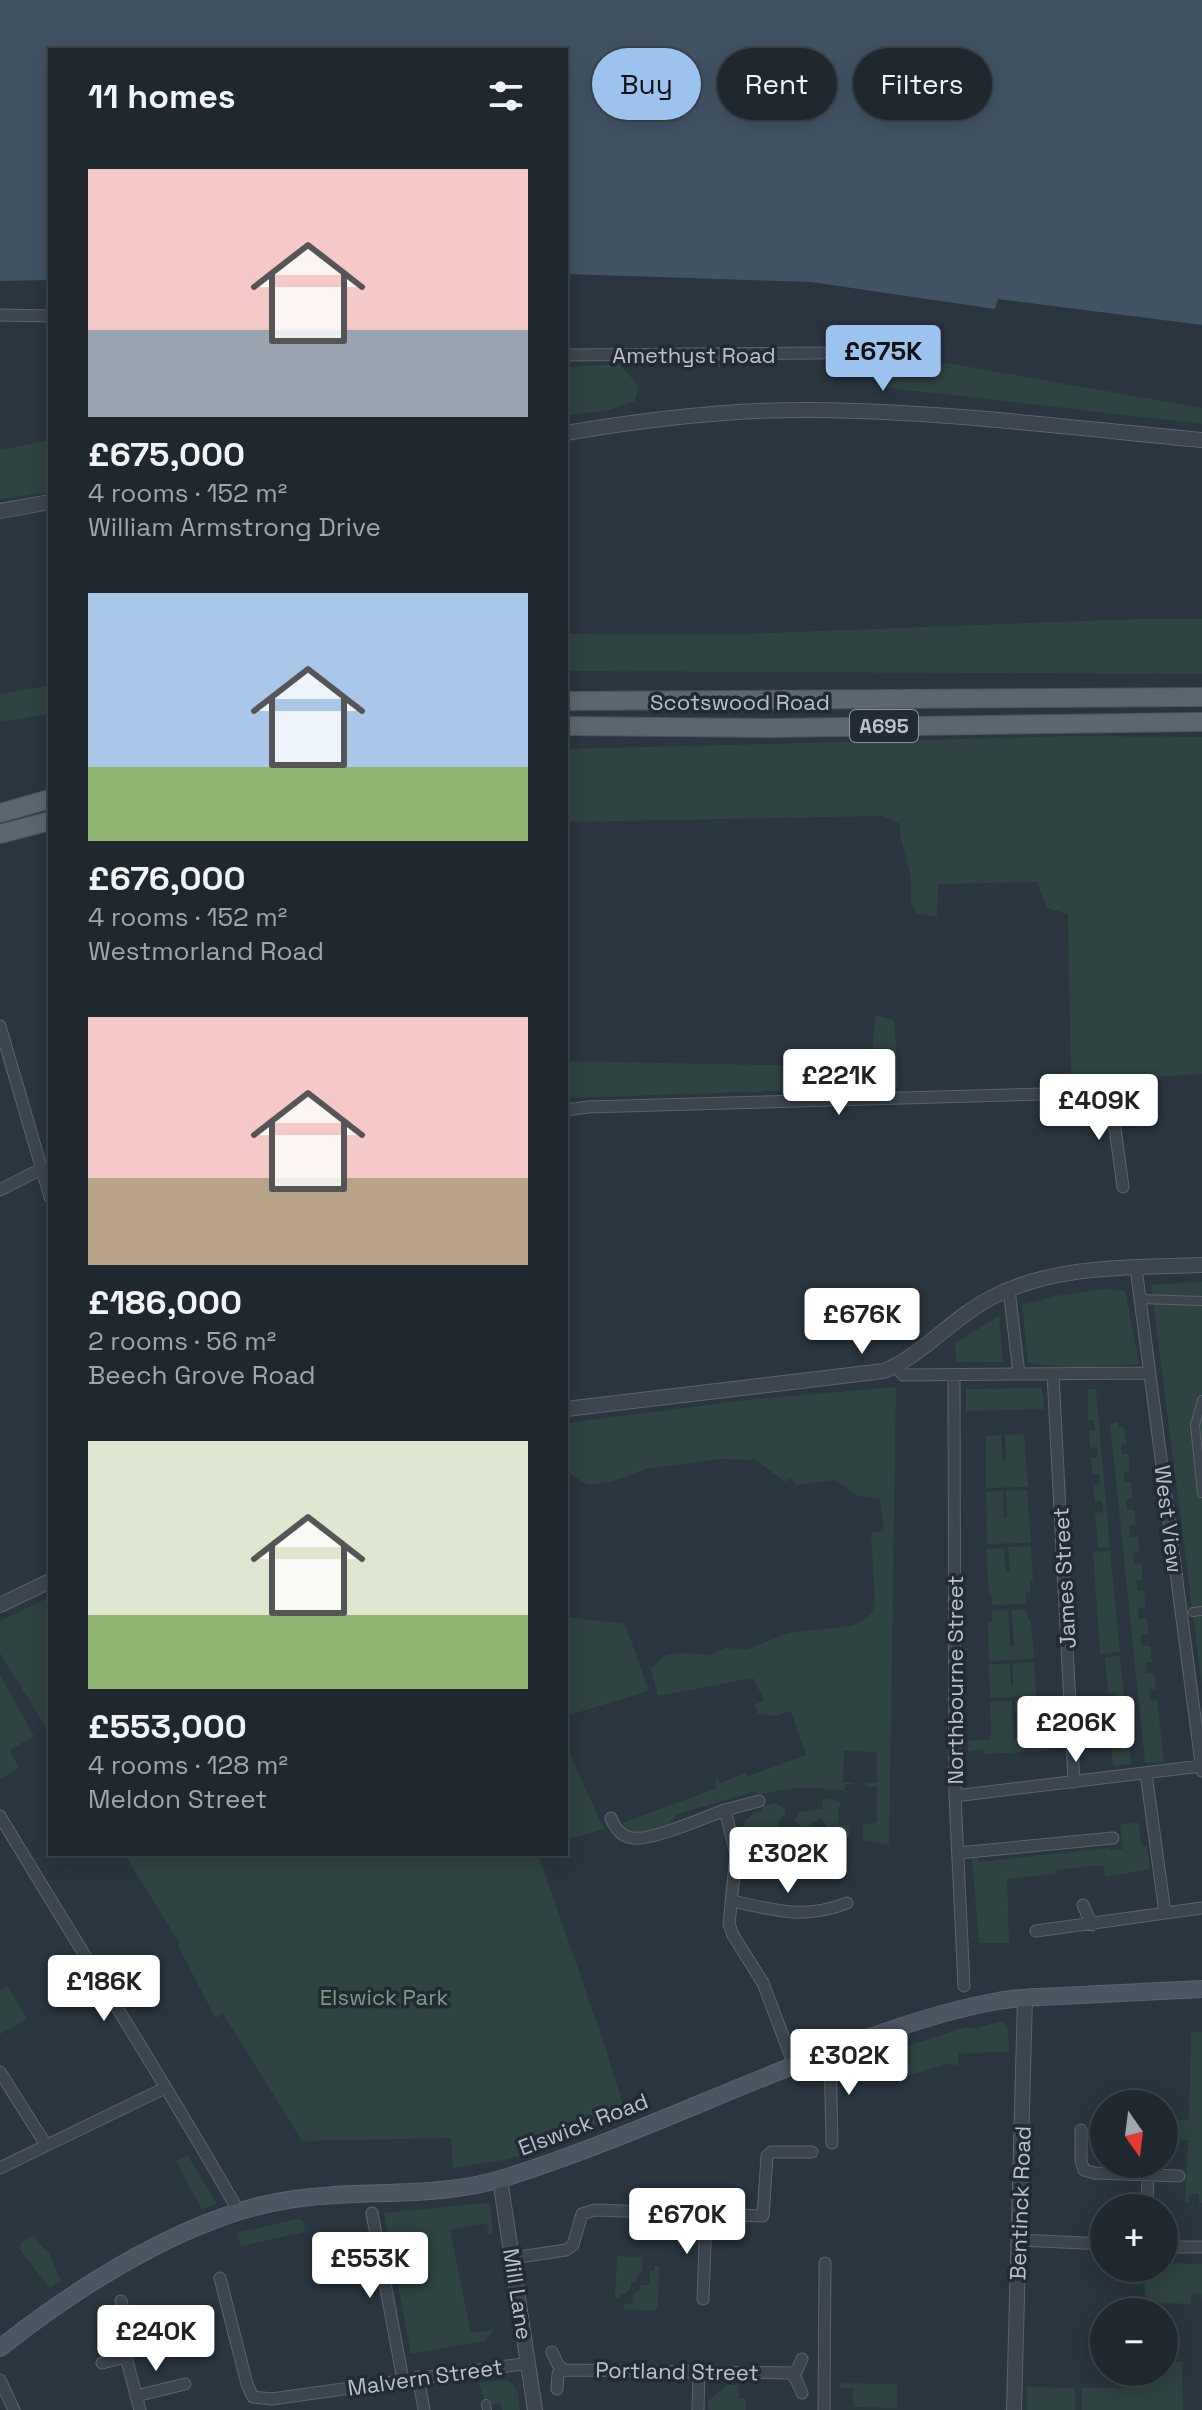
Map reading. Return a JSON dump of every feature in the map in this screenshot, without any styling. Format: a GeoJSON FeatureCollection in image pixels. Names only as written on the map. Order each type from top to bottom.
{"type":"FeatureCollection","features":[{"type":"Feature","properties":{"kind":"main road","name":"Scotswood Road"},"geometry":{"type":"LineString","coordinates":[[568,701],[1202,697]]}},
{"type":"Feature","properties":{"kind":"main road","name":"Scotswood Road"},"geometry":{"type":"LineString","coordinates":[[568,726],[774,728],[1202,722]]}},
{"type":"Feature","properties":{"kind":"main road"},"geometry":{"type":"LineString","coordinates":[[0,813],[48,800]]}},
{"type":"Feature","properties":{"kind":"main road"},"geometry":{"type":"LineString","coordinates":[[0,834],[48,822]]}},
{"type":"Feature","properties":{"kind":"main road","name":"Elswick Road"},"geometry":{"type":"LineString","coordinates":[[0,2348],[82,2287],[115,2268],[239,2212],[287,2200],[439,2190],[500,2179],[568,2156],[830,2051],[950,2012],[1025,1997],[1202,1989]]}},
{"type":"Feature","properties":{"kind":"street"},"geometry":{"type":"LineString","coordinates":[[0,315],[48,316]]}},
{"type":"Feature","properties":{"kind":"street","name":"Amethyst Road"},"geometry":{"type":"LineString","coordinates":[[568,355],[822,353]]}},
{"type":"Feature","properties":{"kind":"street"},"geometry":{"type":"LineString","coordinates":[[568,433],[682,416],[813,410],[908,413],[1202,440]]}},
{"type":"Feature","properties":{"kind":"street"},"geometry":{"type":"LineString","coordinates":[[0,511],[48,502]]}},
{"type":"Feature","properties":{"kind":"street"},"geometry":{"type":"LineString","coordinates":[[0,1026],[48,1191]]}},
{"type":"Feature","properties":{"kind":"street"},"geometry":{"type":"LineString","coordinates":[[568,1110],[1110,1092],[1123,1187]]}},
{"type":"Feature","properties":{"kind":"street"},"geometry":{"type":"LineString","coordinates":[[0,1190],[41,1169]]}},
{"type":"Feature","properties":{"kind":"street"},"geometry":{"type":"LineString","coordinates":[[568,1409],[736,1387],[865,1375],[896,1366],[959,1316],[1009,1289],[1049,1277],[1089,1271],[1202,1265]]}},
{"type":"Feature","properties":{"kind":"street","name":"West View"},"geometry":{"type":"LineString","coordinates":[[1136,1268],[1202,1769]]}},
{"type":"Feature","properties":{"kind":"street"},"geometry":{"type":"LineString","coordinates":[[1009,1289],[1019,1374]]}},
{"type":"Feature","properties":{"kind":"street"},"geometry":{"type":"LineString","coordinates":[[1140,1299],[1202,1302]]}},
{"type":"Feature","properties":{"kind":"street"},"geometry":{"type":"LineString","coordinates":[[896,1366],[903,1375],[1150,1373]]}},
{"type":"Feature","properties":{"kind":"street","name":"James Street"},"geometry":{"type":"LineString","coordinates":[[1053,1374],[1074,1782]]}},
{"type":"Feature","properties":{"kind":"street","name":"Northbourne Street"},"geometry":{"type":"LineString","coordinates":[[954,1375],[955,1796],[964,1986]]}},
{"type":"Feature","properties":{"kind":"street"},"geometry":{"type":"LineString","coordinates":[[1202,1400],[1195,1425],[1202,1493]]}},
{"type":"Feature","properties":{"kind":"street"},"geometry":{"type":"LineString","coordinates":[[0,1605],[48,1582]]}},
{"type":"Feature","properties":{"kind":"street"},"geometry":{"type":"LineString","coordinates":[[955,1796],[1202,1769]]}},
{"type":"Feature","properties":{"kind":"street"},"geometry":{"type":"LineString","coordinates":[[1146,1773],[1165,1913]]}},
{"type":"Feature","properties":{"kind":"street"},"geometry":{"type":"LineString","coordinates":[[611,1818],[621,1834],[647,1838],[759,1801]]}},
{"type":"Feature","properties":{"kind":"street"},"geometry":{"type":"LineString","coordinates":[[725,1810],[736,1854],[729,1915],[733,1935],[763,1983],[794,2065]]}},
{"type":"Feature","properties":{"kind":"street"},"geometry":{"type":"LineString","coordinates":[[0,1816],[239,2212]]}},
{"type":"Feature","properties":{"kind":"street"},"geometry":{"type":"LineString","coordinates":[[958,1853],[1113,1838]]}},
{"type":"Feature","properties":{"kind":"street"},"geometry":{"type":"LineString","coordinates":[[732,1901],[801,1914],[818,1913],[847,1903]]}},
{"type":"Feature","properties":{"kind":"street"},"geometry":{"type":"LineString","coordinates":[[1083,1905],[1092,1925]]}},
{"type":"Feature","properties":{"kind":"street"},"geometry":{"type":"LineString","coordinates":[[1036,1931],[1202,1908]]}},
{"type":"Feature","properties":{"kind":"street","name":"Bentinck Road"},"geometry":{"type":"LineString","coordinates":[[1014,2410],[1025,1997]]}},
{"type":"Feature","properties":{"kind":"street"},"geometry":{"type":"LineString","coordinates":[[830,2051],[832,2143]]}},
{"type":"Feature","properties":{"kind":"street"},"geometry":{"type":"LineString","coordinates":[[0,2072],[46,2145]]}},
{"type":"Feature","properties":{"kind":"street"},"geometry":{"type":"LineString","coordinates":[[0,2168],[165,2088]]}},
{"type":"Feature","properties":{"kind":"street"},"geometry":{"type":"LineString","coordinates":[[1081,2130],[1081,2161],[1084,2170],[1090,2172]]}},
{"type":"Feature","properties":{"kind":"street"},"geometry":{"type":"LineString","coordinates":[[513,2258],[566,2250],[573,2245],[582,2214],[595,2210],[763,2216],[767,2156],[771,2152],[812,2152]]}},
{"type":"Feature","properties":{"kind":"street","name":"Mill Lane"},"geometry":{"type":"LineString","coordinates":[[500,2179],[535,2410]]}},
{"type":"Feature","properties":{"kind":"street"},"geometry":{"type":"LineString","coordinates":[[372,2213],[403,2380]]}},
{"type":"Feature","properties":{"kind":"street"},"geometry":{"type":"LineString","coordinates":[[703,2299],[706,2214]]}},
{"type":"Feature","properties":{"kind":"street"},"geometry":{"type":"LineString","coordinates":[[1019,2240],[1090,2243]]}},
{"type":"Feature","properties":{"kind":"street"},"geometry":{"type":"LineString","coordinates":[[1178,2247],[1202,2247]]}},
{"type":"Feature","properties":{"kind":"street"},"geometry":{"type":"LineString","coordinates":[[824,2410],[825,2263]]}},
{"type":"Feature","properties":{"kind":"street","name":"Malvern Street"},"geometry":{"type":"LineString","coordinates":[[220,2278],[253,2397],[272,2399],[529,2363]]}},
{"type":"Feature","properties":{"kind":"street"},"geometry":{"type":"LineString","coordinates":[[121,2301],[131,2342],[126,2357],[140,2410]]}},
{"type":"Feature","properties":{"kind":"street","name":"Portland Street"},"geometry":{"type":"LineString","coordinates":[[552,2352],[564,2370]]}},
{"type":"Feature","properties":{"kind":"street"},"geometry":{"type":"LineString","coordinates":[[102,2363],[126,2357]]}},
{"type":"Feature","properties":{"kind":"street","name":"Portland Street"},"geometry":{"type":"LineString","coordinates":[[557,2389],[558,2374],[564,2370],[791,2373],[797,2370],[802,2359]]}},
{"type":"Feature","properties":{"kind":"street"},"geometry":{"type":"LineString","coordinates":[[698,2410],[699,2370]]}},
{"type":"Feature","properties":{"kind":"street","name":"Portland Street"},"geometry":{"type":"LineString","coordinates":[[791,2373],[802,2393]]}},
{"type":"Feature","properties":{"kind":"street"},"geometry":{"type":"LineString","coordinates":[[418,2377],[424,2410]]}},
{"type":"Feature","properties":{"kind":"street"},"geometry":{"type":"LineString","coordinates":[[0,2380],[14,2410]]}},
{"type":"Feature","properties":{"kind":"street"},"geometry":{"type":"LineString","coordinates":[[136,2396],[185,2384]]}},
{"type":"Feature","properties":{"kind":"green space"},"geometry":{"type":"Polygon","coordinates":[[[873,354],[935,361],[1202,408],[1202,424],[881,387],[856,361],[873,354]]]}},
{"type":"Feature","properties":{"kind":"green space"},"geometry":{"type":"Polygon","coordinates":[[[620,364],[639,387],[635,401],[606,411],[568,415],[568,367],[620,364]]]}},
{"type":"Feature","properties":{"kind":"green space"},"geometry":{"type":"Polygon","coordinates":[[[48,440],[48,492],[0,499],[0,450],[48,440]]]}},
{"type":"Feature","properties":{"kind":"green space"},"geometry":{"type":"Polygon","coordinates":[[[1202,619],[1202,674],[568,671],[568,634],[745,634],[1202,619]]]}},
{"type":"Feature","properties":{"kind":"green space"},"geometry":{"type":"Polygon","coordinates":[[[48,685],[48,714],[0,722],[0,694],[48,685]]]}},
{"type":"Feature","properties":{"kind":"green space"},"geometry":{"type":"Polygon","coordinates":[[[1073,736],[1202,737],[1202,1074],[1071,1082],[1068,914],[1047,908],[1037,882],[938,884],[937,917],[918,914],[911,903],[911,878],[900,824],[883,816],[568,822],[568,749],[1073,736]]]}},
{"type":"Feature","properties":{"kind":"green space"},"geometry":{"type":"Polygon","coordinates":[[[875,1015],[894,1020],[899,1087],[568,1098],[568,1061],[871,1067],[875,1015]]]}},
{"type":"Feature","properties":{"kind":"green space"},"geometry":{"type":"Polygon","coordinates":[[[1202,1282],[1202,1686],[1151,1285],[1202,1282]]]}},
{"type":"Feature","properties":{"kind":"green space"},"geometry":{"type":"Polygon","coordinates":[[[1103,1289],[1125,1290],[1139,1364],[1073,1368],[1028,1363],[1022,1305],[1103,1289]]]}},
{"type":"Feature","properties":{"kind":"green space"},"geometry":{"type":"Polygon","coordinates":[[[999,1316],[1003,1362],[956,1362],[955,1343],[999,1316]]]}},
{"type":"Feature","properties":{"kind":"green space"},"geometry":{"type":"Polygon","coordinates":[[[896,1387],[889,1845],[863,1840],[863,1824],[877,1823],[877,1787],[866,1786],[866,1783],[877,1783],[877,1752],[844,1751],[843,1782],[854,1785],[846,1784],[844,1790],[852,1793],[816,1788],[758,1795],[756,1791],[678,1814],[668,1825],[644,1834],[629,1832],[622,1823],[717,1788],[715,1781],[718,1779],[720,1783],[746,1773],[748,1776],[806,1755],[791,1711],[776,1716],[758,1714],[754,1705],[764,1700],[753,1678],[658,1696],[651,1669],[664,1656],[678,1653],[712,1655],[724,1648],[746,1649],[788,1633],[851,1626],[872,1613],[875,1602],[871,1533],[884,1531],[880,1499],[858,1496],[835,1480],[797,1485],[790,1478],[785,1482],[756,1460],[720,1459],[646,1469],[611,1482],[587,1485],[568,1472],[568,1423],[756,1399],[896,1387]]]}},
{"type":"Feature","properties":{"kind":"green space"},"geometry":{"type":"Polygon","coordinates":[[[1042,1388],[1044,1409],[966,1411],[966,1389],[1042,1388]]]}},
{"type":"Feature","properties":{"kind":"green space"},"geometry":{"type":"Polygon","coordinates":[[[1088,1389],[1096,1389],[1110,1547],[1098,1548],[1095,1513],[1103,1512],[1102,1501],[1095,1502],[1093,1485],[1100,1484],[1099,1474],[1092,1474],[1091,1458],[1097,1457],[1097,1447],[1090,1448],[1089,1431],[1095,1430],[1094,1420],[1088,1420],[1088,1389]]]}},
{"type":"Feature","properties":{"kind":"green space"},"geometry":{"type":"Polygon","coordinates":[[[1118,1422],[1119,1427],[1124,1427],[1126,1443],[1121,1444],[1122,1454],[1128,1454],[1130,1471],[1124,1472],[1125,1482],[1131,1482],[1133,1498],[1126,1499],[1127,1510],[1134,1510],[1136,1525],[1129,1526],[1130,1537],[1138,1536],[1139,1552],[1133,1553],[1134,1564],[1141,1563],[1143,1580],[1136,1581],[1138,1591],[1144,1591],[1146,1607],[1138,1608],[1139,1619],[1147,1618],[1149,1634],[1141,1635],[1142,1646],[1150,1646],[1152,1662],[1146,1662],[1147,1673],[1154,1673],[1156,1689],[1149,1689],[1150,1701],[1157,1700],[1164,1762],[1145,1763],[1110,1423],[1118,1422]]]}},
{"type":"Feature","properties":{"kind":"green space"},"geometry":{"type":"Polygon","coordinates":[[[1024,1434],[1028,1487],[986,1488],[986,1436],[1001,1435],[1003,1461],[1006,1460],[1005,1435],[1024,1434]]]}},
{"type":"Feature","properties":{"kind":"green space"},"geometry":{"type":"Polygon","coordinates":[[[1027,1490],[1031,1543],[987,1544],[986,1492],[1003,1491],[1004,1518],[1007,1518],[1006,1491],[1027,1490]]]}},
{"type":"Feature","properties":{"kind":"green space"},"geometry":{"type":"Polygon","coordinates":[[[1031,1546],[1033,1581],[1030,1581],[1030,1592],[1025,1593],[1026,1604],[992,1605],[986,1549],[1004,1548],[1006,1573],[1010,1572],[1008,1547],[1031,1546]]]}},
{"type":"Feature","properties":{"kind":"green space"},"geometry":{"type":"Polygon","coordinates":[[[1110,1551],[1120,1652],[1100,1654],[1093,1552],[1110,1551]]]}},
{"type":"Feature","properties":{"kind":"green space"},"geometry":{"type":"Polygon","coordinates":[[[48,1598],[48,1731],[0,1653],[0,1621],[48,1598]]]}},
{"type":"Feature","properties":{"kind":"green space"},"geometry":{"type":"Polygon","coordinates":[[[1027,1609],[1034,1659],[989,1661],[988,1623],[992,1622],[992,1611],[1008,1610],[1010,1647],[1014,1646],[1012,1610],[1027,1609]]]}},
{"type":"Feature","properties":{"kind":"green space"},"geometry":{"type":"Polygon","coordinates":[[[568,1617],[625,1624],[649,1691],[568,1715],[568,1617]]]}},
{"type":"Feature","properties":{"kind":"green space"},"geometry":{"type":"Polygon","coordinates":[[[1120,1656],[1131,1764],[1113,1766],[1110,1731],[1119,1730],[1118,1719],[1110,1720],[1109,1705],[1116,1704],[1115,1692],[1108,1693],[1105,1657],[1120,1656]]]}},
{"type":"Feature","properties":{"kind":"green space"},"geometry":{"type":"Polygon","coordinates":[[[1034,1662],[1036,1696],[990,1698],[989,1664],[1010,1664],[1013,1686],[1013,1663],[1034,1662]]]}},
{"type":"Feature","properties":{"kind":"green space"},"geometry":{"type":"Polygon","coordinates":[[[0,1675],[34,1736],[10,1750],[19,1768],[0,1779],[0,1675]]]}},
{"type":"Feature","properties":{"kind":"green space"},"geometry":{"type":"Polygon","coordinates":[[[1036,1699],[1039,1737],[1062,1736],[1062,1748],[984,1754],[983,1749],[968,1752],[968,1741],[991,1739],[990,1701],[1012,1701],[1014,1738],[1017,1738],[1015,1700],[1036,1699]]]}},
{"type":"Feature","properties":{"kind":"green space"},"geometry":{"type":"Polygon","coordinates":[[[568,1750],[604,1829],[568,1839],[568,1750]]]}},
{"type":"Feature","properties":{"kind":"green space"},"geometry":{"type":"Polygon","coordinates":[[[829,1798],[841,1802],[839,1826],[850,1825],[850,1838],[835,1836],[826,1859],[811,1857],[812,1853],[826,1854],[828,1835],[818,1833],[827,1826],[820,1818],[804,1829],[795,1820],[799,1812],[823,1809],[822,1800],[829,1798]]]}},
{"type":"Feature","properties":{"kind":"green space"},"geometry":{"type":"Polygon","coordinates":[[[776,1803],[785,1809],[778,1827],[783,1832],[780,1854],[791,1856],[794,1839],[799,1838],[802,1841],[799,1863],[778,1861],[778,1856],[764,1854],[764,1842],[745,1841],[745,1821],[763,1810],[762,1806],[776,1803]]]}},
{"type":"Feature","properties":{"kind":"green space"},"geometry":{"type":"Polygon","coordinates":[[[1138,1822],[1142,1846],[1147,1846],[1150,1869],[1105,1877],[1103,1865],[1007,1879],[1009,1943],[979,1943],[972,1858],[977,1857],[979,1862],[1123,1849],[1120,1824],[1138,1822]]]}},
{"type":"Feature","properties":{"kind":"green space","name":"Elswick Park"},"geometry":{"type":"Polygon","coordinates":[[[125,1856],[539,1856],[605,2046],[623,2105],[621,2116],[510,2159],[453,2168],[451,2138],[302,2141],[222,2012],[216,2019],[178,1946],[180,1944],[125,1856]]]}},
{"type":"Feature","properties":{"kind":"green space"},"geometry":{"type":"Polygon","coordinates":[[[7,1986],[27,2019],[0,2034],[0,1991],[7,1986]]]}},
{"type":"Feature","properties":{"kind":"green space"},"geometry":{"type":"Polygon","coordinates":[[[998,2022],[1008,2027],[1009,2052],[959,2053],[958,2065],[947,2064],[901,2078],[901,2048],[966,2027],[974,2029],[998,2022]]]}},
{"type":"Feature","properties":{"kind":"green space"},"geometry":{"type":"Polygon","coordinates":[[[1191,2032],[1202,2032],[1202,2203],[1199,2203],[1199,2194],[1190,2194],[1189,2202],[1185,2202],[1188,2140],[1178,2140],[1178,2120],[1189,2120],[1191,2032]]]}},
{"type":"Feature","properties":{"kind":"green space"},"geometry":{"type":"Polygon","coordinates":[[[188,2155],[217,2204],[202,2210],[176,2161],[188,2155]]]}},
{"type":"Feature","properties":{"kind":"green space"},"geometry":{"type":"Polygon","coordinates":[[[490,2204],[493,2232],[488,2235],[487,2223],[450,2230],[471,2333],[494,2330],[485,2341],[411,2354],[384,2213],[490,2204]]]}},
{"type":"Feature","properties":{"kind":"green space"},"geometry":{"type":"Polygon","coordinates":[[[298,2219],[303,2221],[305,2232],[241,2246],[237,2235],[239,2232],[298,2219]]]}},
{"type":"Feature","properties":{"kind":"green space"},"geometry":{"type":"Polygon","coordinates":[[[37,2234],[35,2240],[49,2253],[61,2281],[50,2288],[19,2249],[21,2242],[37,2234]]]}},
{"type":"Feature","properties":{"kind":"green space"},"geometry":{"type":"Polygon","coordinates":[[[617,2256],[643,2257],[642,2272],[639,2272],[635,2282],[631,2282],[626,2294],[620,2294],[620,2299],[615,2298],[617,2256]]]}},
{"type":"Feature","properties":{"kind":"green space"},"geometry":{"type":"Polygon","coordinates":[[[1178,2263],[1202,2264],[1202,2305],[1201,2294],[1192,2294],[1191,2304],[1178,2304],[1178,2298],[1147,2298],[1144,2284],[1178,2282],[1178,2263]]]}},
{"type":"Feature","properties":{"kind":"green space"},"geometry":{"type":"Polygon","coordinates":[[[655,2266],[659,2266],[658,2308],[653,2311],[624,2310],[624,2304],[632,2304],[633,2294],[640,2290],[640,2285],[650,2285],[650,2271],[654,2271],[655,2266]]]}},
{"type":"Feature","properties":{"kind":"green space"},"geometry":{"type":"Polygon","coordinates":[[[1178,2362],[1182,2362],[1183,2410],[1082,2410],[1082,2388],[1178,2386],[1178,2362]]]}},
{"type":"Feature","properties":{"kind":"green space"},"geometry":{"type":"Polygon","coordinates":[[[506,2380],[516,2389],[520,2410],[502,2410],[500,2403],[492,2405],[490,2399],[484,2400],[479,2383],[506,2380]]]}},
{"type":"Feature","properties":{"kind":"green space"},"geometry":{"type":"Polygon","coordinates":[[[840,2383],[894,2384],[897,2386],[897,2408],[853,2407],[853,2388],[840,2388],[840,2383]]]}},
{"type":"Feature","properties":{"kind":"green space"},"geometry":{"type":"Polygon","coordinates":[[[727,2385],[738,2385],[739,2398],[746,2399],[746,2410],[708,2410],[708,2401],[727,2385]]]}},
{"type":"Feature","properties":{"kind":"green space"},"geometry":{"type":"Polygon","coordinates":[[[1027,2387],[1075,2388],[1075,2410],[1027,2410],[1027,2387]]]}},
{"type":"Feature","properties":{"kind":"water"},"geometry":{"type":"Polygon","coordinates":[[[0,0],[1202,0],[1202,325],[998,299],[995,309],[811,282],[568,274],[568,48],[48,48],[48,280],[0,281],[0,0]]]}}]}
